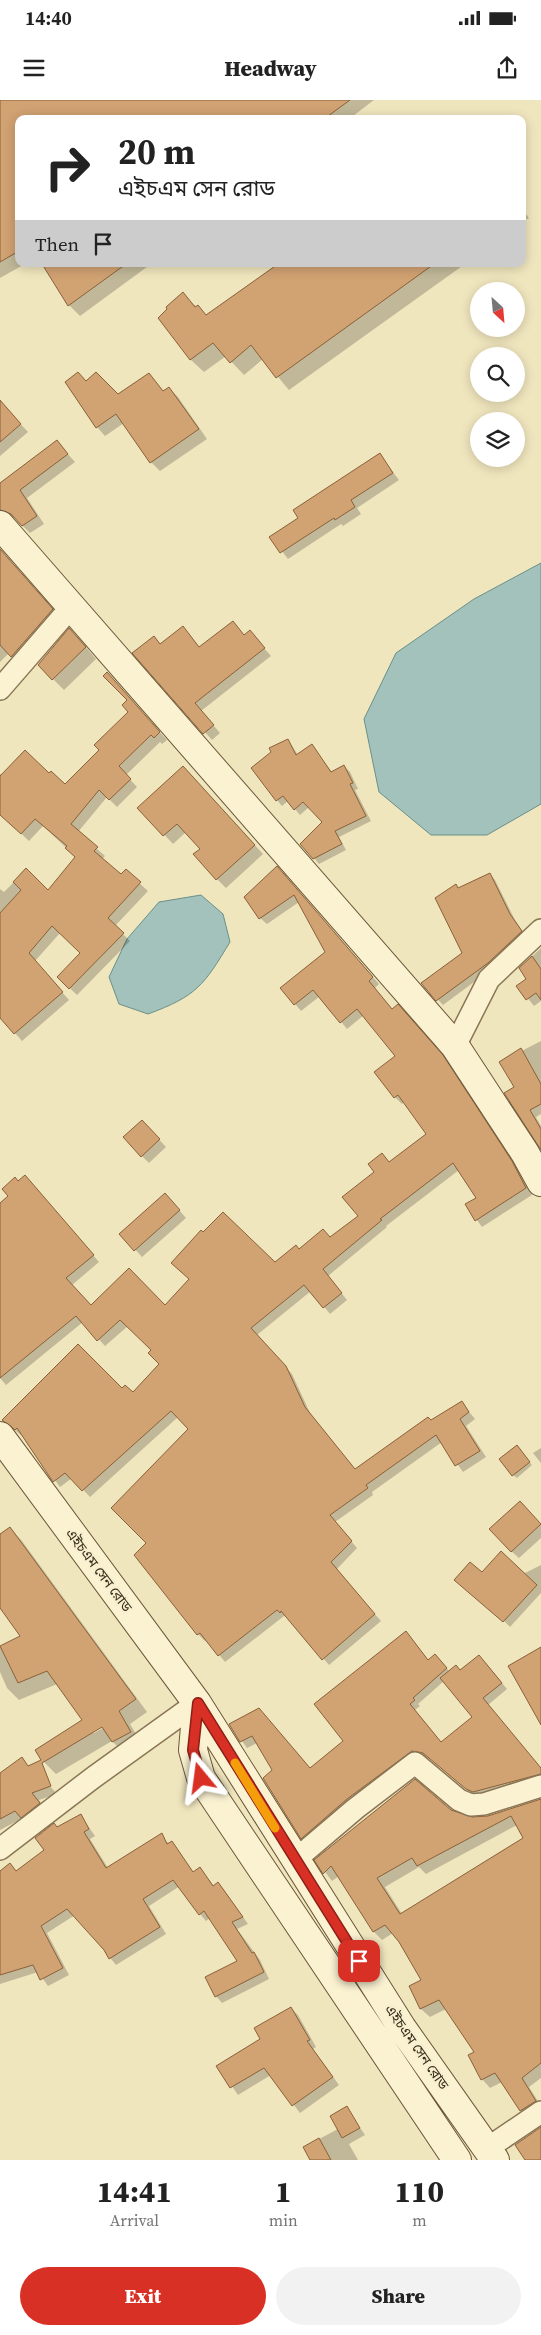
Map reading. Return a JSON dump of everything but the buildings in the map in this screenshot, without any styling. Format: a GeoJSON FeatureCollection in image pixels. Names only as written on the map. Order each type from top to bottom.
{"type":"FeatureCollection","features":[{"type":"Feature","properties":{"kind":"main road"},"geometry":{"type":"LineString","coordinates":[[0,524],[455,1046],[526,1153],[541,1182]]}},
{"type":"Feature","properties":{"kind":"main road","name":"এইচএম সেন রোড"},"geometry":{"type":"LineString","coordinates":[[0,1436],[198,1703],[402,2028],[491,2154]]}},
{"type":"Feature","properties":{"kind":"main road","name":"এইচএম সেন রোড"},"geometry":{"type":"LineString","coordinates":[[198,1703],[193,1750],[201,1778],[457,2160]]}},
{"type":"Feature","properties":{"kind":"street"},"geometry":{"type":"LineString","coordinates":[[0,689],[72,606]]}},
{"type":"Feature","properties":{"kind":"street"},"geometry":{"type":"LineString","coordinates":[[455,1046],[489,979],[541,930]]}},
{"type":"Feature","properties":{"kind":"street"},"geometry":{"type":"LineString","coordinates":[[0,1849],[94,1777],[198,1703]]}},
{"type":"Feature","properties":{"kind":"street"},"geometry":{"type":"LineString","coordinates":[[295,1860],[355,1809],[414,1763],[459,1800],[476,1806],[541,1786]]}},
{"type":"Feature","properties":{"kind":"street"},"geometry":{"type":"LineString","coordinates":[[491,2154],[541,2112]]}},
{"type":"Feature","properties":{"kind":"water"},"geometry":{"type":"Polygon","coordinates":[[[541,563],[541,804],[487,835],[431,835],[379,792],[364,719],[396,653],[474,599],[541,563]]]}},
{"type":"Feature","properties":{"kind":"water"},"geometry":{"type":"Polygon","coordinates":[[[201,895],[223,914],[230,942],[206,979],[189,995],[165,1008],[148,1014],[119,1004],[109,977],[127,939],[159,902],[201,895]]]}},
{"type":"Feature","properties":{"kind":"slow traffic"},"geometry":{"type":"LineString","coordinates":[[235,1763],[275,1828]]}},
{"type":"Feature","properties":{"kind":"route"},"geometry":{"type":"LineString","coordinates":[[201,1778],[193,1750],[198,1703],[359,1961]]}}]}
